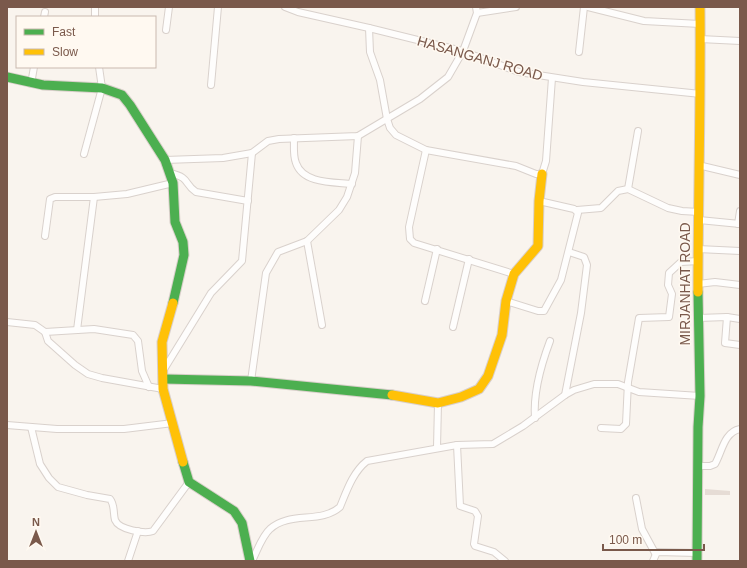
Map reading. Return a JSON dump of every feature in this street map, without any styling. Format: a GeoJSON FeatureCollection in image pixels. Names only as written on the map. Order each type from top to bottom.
{"type":"FeatureCollection","features":[{"type":"Feature","properties":{"kind":"street"},"geometry":{"type":"LineString","coordinates":[[166,30],[169,7]]}},
{"type":"Feature","properties":{"kind":"street"},"geometry":{"type":"LineString","coordinates":[[211,84],[218,7]]}},
{"type":"Feature","properties":{"kind":"street","name":"HASANGANJ ROAD"},"geometry":{"type":"LineString","coordinates":[[286,7],[298,12],[462,51],[520,72],[552,78],[701,94]]}},
{"type":"Feature","properties":{"kind":"street"},"geometry":{"type":"LineString","coordinates":[[165,160],[223,158],[252,153],[268,141],[279,139],[358,136],[420,99],[448,77],[462,51],[476,10],[516,7]]}},
{"type":"Feature","properties":{"kind":"street"},"geometry":{"type":"LineString","coordinates":[[579,52],[584,7]]}},
{"type":"Feature","properties":{"kind":"street"},"geometry":{"type":"LineString","coordinates":[[588,7],[644,21],[700,24]]}},
{"type":"Feature","properties":{"kind":"street","name":"MIRJANHAT ROAD"},"geometry":{"type":"LineString","coordinates":[[697,557],[700,396],[698,318],[698,165],[701,94],[700,7]]}},
{"type":"Feature","properties":{"kind":"street"},"geometry":{"type":"LineString","coordinates":[[369,28],[370,52],[380,80],[386,118],[390,128],[396,135],[426,150],[516,166],[536,174],[542,174]]}},
{"type":"Feature","properties":{"kind":"street"},"geometry":{"type":"LineString","coordinates":[[700,38],[740,40]]}},
{"type":"Feature","properties":{"kind":"street"},"geometry":{"type":"LineString","coordinates":[[31,84],[34,68]]}},
{"type":"Feature","properties":{"kind":"street"},"geometry":{"type":"LineString","coordinates":[[84,154],[102,88],[99,68]]}},
{"type":"Feature","properties":{"kind":"street"},"geometry":{"type":"LineString","coordinates":[[7,77],[31,84],[102,88],[122,95],[165,160],[173,183],[175,222],[183,242],[184,255],[179,280],[162,342],[164,375],[163,389],[189,482],[234,511],[240,518],[251,561]]}},
{"type":"Feature","properties":{"kind":"street"},"geometry":{"type":"LineString","coordinates":[[164,375],[400,396],[438,403],[461,397],[479,389],[485,382],[502,335],[506,301],[514,274],[538,246],[539,201],[542,174],[546,161],[552,78]]}},
{"type":"Feature","properties":{"kind":"street"},"geometry":{"type":"LineString","coordinates":[[628,189],[638,131]]}},
{"type":"Feature","properties":{"kind":"street"},"geometry":{"type":"LineString","coordinates":[[251,382],[266,273],[278,252],[307,241],[340,210],[355,174],[358,136]]}},
{"type":"Feature","properties":{"kind":"street"},"geometry":{"type":"LineString","coordinates":[[294,138],[295,160],[302,173],[317,180],[352,184]]}},
{"type":"Feature","properties":{"kind":"street"},"geometry":{"type":"LineString","coordinates":[[426,150],[409,234],[410,239],[414,243],[514,274]]}},
{"type":"Feature","properties":{"kind":"street"},"geometry":{"type":"LineString","coordinates":[[164,375],[211,292],[242,260],[252,153]]}},
{"type":"Feature","properties":{"kind":"street"},"geometry":{"type":"LineString","coordinates":[[698,165],[740,176]]}},
{"type":"Feature","properties":{"kind":"street"},"geometry":{"type":"LineString","coordinates":[[170,173],[185,178],[192,189],[196,192],[248,201]]}},
{"type":"Feature","properties":{"kind":"street"},"geometry":{"type":"LineString","coordinates":[[45,236],[50,198],[94,198],[126,194],[173,183]]}},
{"type":"Feature","properties":{"kind":"street"},"geometry":{"type":"LineString","coordinates":[[539,201],[577,210],[601,208],[618,191],[628,189],[668,208],[739,224],[740,211]]}},
{"type":"Feature","properties":{"kind":"street"},"geometry":{"type":"LineString","coordinates":[[77,330],[94,198]]}},
{"type":"Feature","properties":{"kind":"street"},"geometry":{"type":"LineString","coordinates":[[506,301],[538,312],[544,311],[561,280],[578,213],[577,210]]}},
{"type":"Feature","properties":{"kind":"street"},"geometry":{"type":"LineString","coordinates":[[307,241],[322,325]]}},
{"type":"Feature","properties":{"kind":"street"},"geometry":{"type":"LineString","coordinates":[[698,248],[740,251]]}},
{"type":"Feature","properties":{"kind":"street"},"geometry":{"type":"LineString","coordinates":[[426,301],[437,249]]}},
{"type":"Feature","properties":{"kind":"street"},"geometry":{"type":"LineString","coordinates":[[565,395],[581,313],[587,265],[584,257],[569,252]]}},
{"type":"Feature","properties":{"kind":"street"},"geometry":{"type":"LineString","coordinates":[[453,327],[469,259]]}},
{"type":"Feature","properties":{"kind":"street"},"geometry":{"type":"LineString","coordinates":[[601,428],[621,429],[624,427],[627,420],[628,388],[640,318],[669,317],[672,294],[668,285],[669,272],[681,262],[699,261]]}},
{"type":"Feature","properties":{"kind":"street"},"geometry":{"type":"LineString","coordinates":[[698,284],[715,282],[740,285]]}},
{"type":"Feature","properties":{"kind":"street"},"geometry":{"type":"LineString","coordinates":[[698,318],[727,316],[740,319]]}},
{"type":"Feature","properties":{"kind":"street"},"geometry":{"type":"LineString","coordinates":[[727,316],[725,343],[740,345]]}},
{"type":"Feature","properties":{"kind":"street"},"geometry":{"type":"LineString","coordinates":[[7,322],[35,325],[45,332],[48,341],[75,365],[88,374],[163,389]]}},
{"type":"Feature","properties":{"kind":"street"},"geometry":{"type":"LineString","coordinates":[[45,332],[94,329],[123,332],[133,335],[138,341],[142,371],[148,387]]}},
{"type":"Feature","properties":{"kind":"street"},"geometry":{"type":"LineString","coordinates":[[536,418],[535,403],[540,372],[550,341]]}},
{"type":"Feature","properties":{"kind":"street"},"geometry":{"type":"LineString","coordinates":[[251,561],[270,528],[285,521],[331,513],[340,507],[360,466],[367,461],[457,445],[493,444],[501,441],[536,418],[565,395],[580,388],[601,383],[618,384],[639,392],[700,396]]}},
{"type":"Feature","properties":{"kind":"street"},"geometry":{"type":"LineString","coordinates":[[437,448],[438,403]]}},
{"type":"Feature","properties":{"kind":"street"},"geometry":{"type":"LineString","coordinates":[[7,425],[124,429],[173,423]]}},
{"type":"Feature","properties":{"kind":"street"},"geometry":{"type":"LineString","coordinates":[[31,427],[40,464],[49,478],[58,487],[66,490],[110,499],[113,505],[115,521],[118,525],[126,529],[153,531],[189,482]]}},
{"type":"Feature","properties":{"kind":"street"},"geometry":{"type":"LineString","coordinates":[[698,466],[710,466],[715,464],[728,436],[734,431],[740,429]]}},
{"type":"Feature","properties":{"kind":"street"},"geometry":{"type":"LineString","coordinates":[[457,445],[460,506],[475,511],[478,516],[474,544],[475,546],[494,552],[505,561]]}},
{"type":"Feature","properties":{"kind":"street"},"geometry":{"type":"LineString","coordinates":[[636,498],[642,529],[655,553],[653,561]]}},
{"type":"Feature","properties":{"kind":"street"},"geometry":{"type":"LineString","coordinates":[[128,561],[138,531]]}},
{"type":"Feature","properties":{"kind":"street"},"geometry":{"type":"LineString","coordinates":[[655,553],[697,557]]}},
{"type":"Feature","properties":{"kind":"building"},"geometry":{"type":"Polygon","coordinates":[[[705,489],[730,491],[730,495],[705,495],[705,489]]]}},
{"type":"Feature","properties":{"kind":"traffic: fast"},"geometry":{"type":"LineString","coordinates":[[7,77],[43,85],[102,88],[122,95],[130,105],[165,160],[173,183],[175,222],[183,242],[184,255],[173,303]]}},
{"type":"Feature","properties":{"kind":"traffic: fast"},"geometry":{"type":"LineString","coordinates":[[697,561],[698,427],[700,396],[698,292]]}},
{"type":"Feature","properties":{"kind":"traffic: fast"},"geometry":{"type":"LineString","coordinates":[[164,379],[251,381],[392,395]]}},
{"type":"Feature","properties":{"kind":"traffic: fast"},"geometry":{"type":"LineString","coordinates":[[183,462],[189,482],[234,511],[242,523],[250,561]]}},
{"type":"Feature","properties":{"kind":"traffic: slow"},"geometry":{"type":"LineString","coordinates":[[698,292],[700,7]]}},
{"type":"Feature","properties":{"kind":"traffic: slow"},"geometry":{"type":"LineString","coordinates":[[392,395],[438,403],[461,397],[479,389],[488,376],[502,335],[506,301],[514,274],[538,246],[539,201],[542,174]]}},
{"type":"Feature","properties":{"kind":"traffic: slow"},"geometry":{"type":"LineString","coordinates":[[173,303],[162,342],[163,389],[183,462]]}}]}
